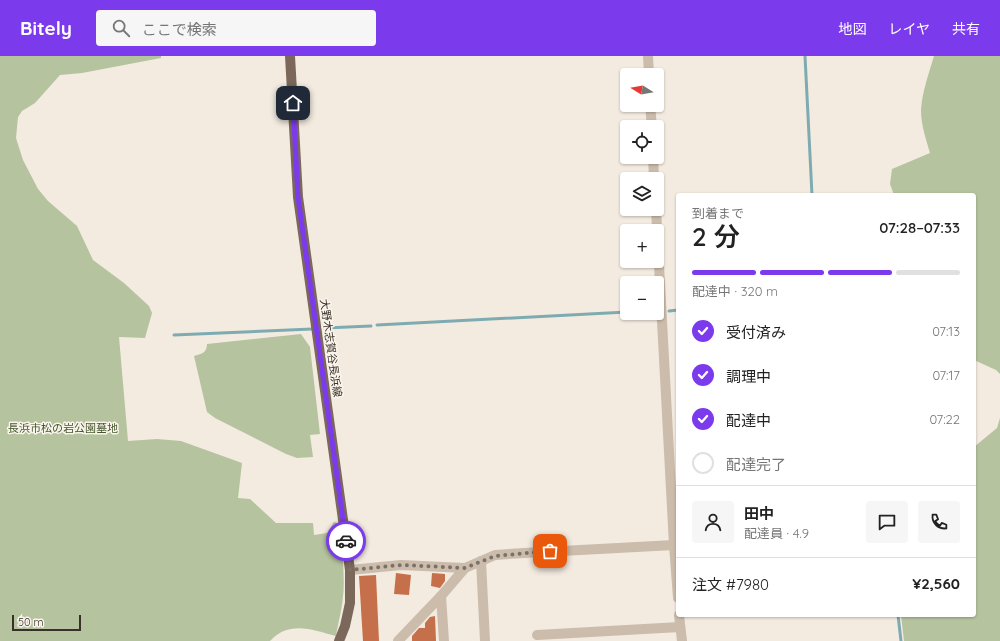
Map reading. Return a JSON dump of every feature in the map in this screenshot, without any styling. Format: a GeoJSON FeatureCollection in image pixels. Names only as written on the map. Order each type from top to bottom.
{"type":"FeatureCollection","features":[{"type":"Feature","properties":{"kind":"main road","name":"大野木志賀谷長浜線"},"geometry":{"type":"LineString","coordinates":[[290,56],[298,197],[350,570],[350,603],[345,626],[339,641]]}},
{"type":"Feature","properties":{"kind":"street"},"geometry":{"type":"LineString","coordinates":[[648,56],[649,68]]}},
{"type":"Feature","properties":{"kind":"street"},"geometry":{"type":"LineString","coordinates":[[656,216],[676,572]]}},
{"type":"Feature","properties":{"kind":"street"},"geometry":{"type":"LineString","coordinates":[[401,640],[465,568],[495,556],[524,552],[674,545]]}},
{"type":"Feature","properties":{"kind":"street"},"geometry":{"type":"LineString","coordinates":[[481,561],[485,641]]}},
{"type":"Feature","properties":{"kind":"street"},"geometry":{"type":"LineString","coordinates":[[350,570],[401,565],[465,568]]}},
{"type":"Feature","properties":{"kind":"street"},"geometry":{"type":"LineString","coordinates":[[441,596],[444,641]]}},
{"type":"Feature","properties":{"kind":"street"},"geometry":{"type":"LineString","coordinates":[[679,617],[682,641]]}},
{"type":"Feature","properties":{"kind":"street"},"geometry":{"type":"LineString","coordinates":[[537,635],[595,637],[680,627]]}},
{"type":"Feature","properties":{"kind":"green space","name":"長浜市松の岩公園墓地"},"geometry":{"type":"Polygon","coordinates":[[[0,56],[161,56],[161,58],[82,73],[60,75],[35,103],[22,111],[18,117],[16,138],[23,160],[38,189],[48,201],[77,226],[93,260],[124,283],[149,306],[152,313],[145,338],[119,337],[128,441],[157,439],[181,441],[242,463],[238,498],[250,499],[276,523],[313,523],[314,535],[327,533],[334,522],[337,523],[341,536],[344,590],[336,636],[302,628],[285,631],[270,641],[0,641],[0,56]]]}},
{"type":"Feature","properties":{"kind":"green space"},"geometry":{"type":"Polygon","coordinates":[[[934,56],[1000,56],[1000,374],[996,370],[976,361],[976,193],[893,193],[890,184],[892,169],[930,153],[921,116],[924,89],[934,56]]]}},
{"type":"Feature","properties":{"kind":"green space"},"geometry":{"type":"Polygon","coordinates":[[[301,334],[310,347],[320,434],[310,435],[313,457],[297,458],[286,454],[215,418],[207,412],[194,356],[205,351],[207,344],[301,334]]]}},
{"type":"Feature","properties":{"kind":"green space"},"geometry":{"type":"Polygon","coordinates":[[[1000,418],[1000,641],[904,641],[901,617],[976,617],[976,445],[997,428],[1000,418]]]}},
{"type":"Feature","properties":{"kind":"building"},"geometry":{"type":"Polygon","coordinates":[[[396,573],[411,575],[409,595],[394,594],[396,573]]]}},
{"type":"Feature","properties":{"kind":"building"},"geometry":{"type":"Polygon","coordinates":[[[432,573],[445,574],[445,581],[440,588],[431,586],[432,573]]]}},
{"type":"Feature","properties":{"kind":"building"},"geometry":{"type":"Polygon","coordinates":[[[376,575],[379,641],[363,641],[359,576],[376,575]]]}},
{"type":"Feature","properties":{"kind":"building"},"geometry":{"type":"Polygon","coordinates":[[[435,616],[436,641],[412,641],[412,636],[419,628],[425,628],[425,623],[430,617],[435,616]]]}},
{"type":"Feature","properties":{"kind":"waterway"},"geometry":{"type":"LineString","coordinates":[[805,56],[812,193]]}},
{"type":"Feature","properties":{"kind":"waterway"},"geometry":{"type":"LineString","coordinates":[[669,311],[676,310]]}},
{"type":"Feature","properties":{"kind":"waterway"},"geometry":{"type":"LineString","coordinates":[[377,325],[620,312]]}},
{"type":"Feature","properties":{"kind":"waterway"},"geometry":{"type":"LineString","coordinates":[[325,328],[371,326]]}},
{"type":"Feature","properties":{"kind":"waterway"},"geometry":{"type":"LineString","coordinates":[[174,335],[312,329]]}},
{"type":"Feature","properties":{"kind":"waterway"},"geometry":{"type":"LineString","coordinates":[[898,617],[901,641]]}},
{"type":"Feature","properties":{"kind":"way so far"},"geometry":{"type":"LineString","coordinates":[[346,541],[350,570],[401,565],[465,568],[495,556],[524,552],[550,551]]}},
{"type":"Feature","properties":{"kind":"route"},"geometry":{"type":"LineString","coordinates":[[293,103],[298,197],[346,541]]}}]}
